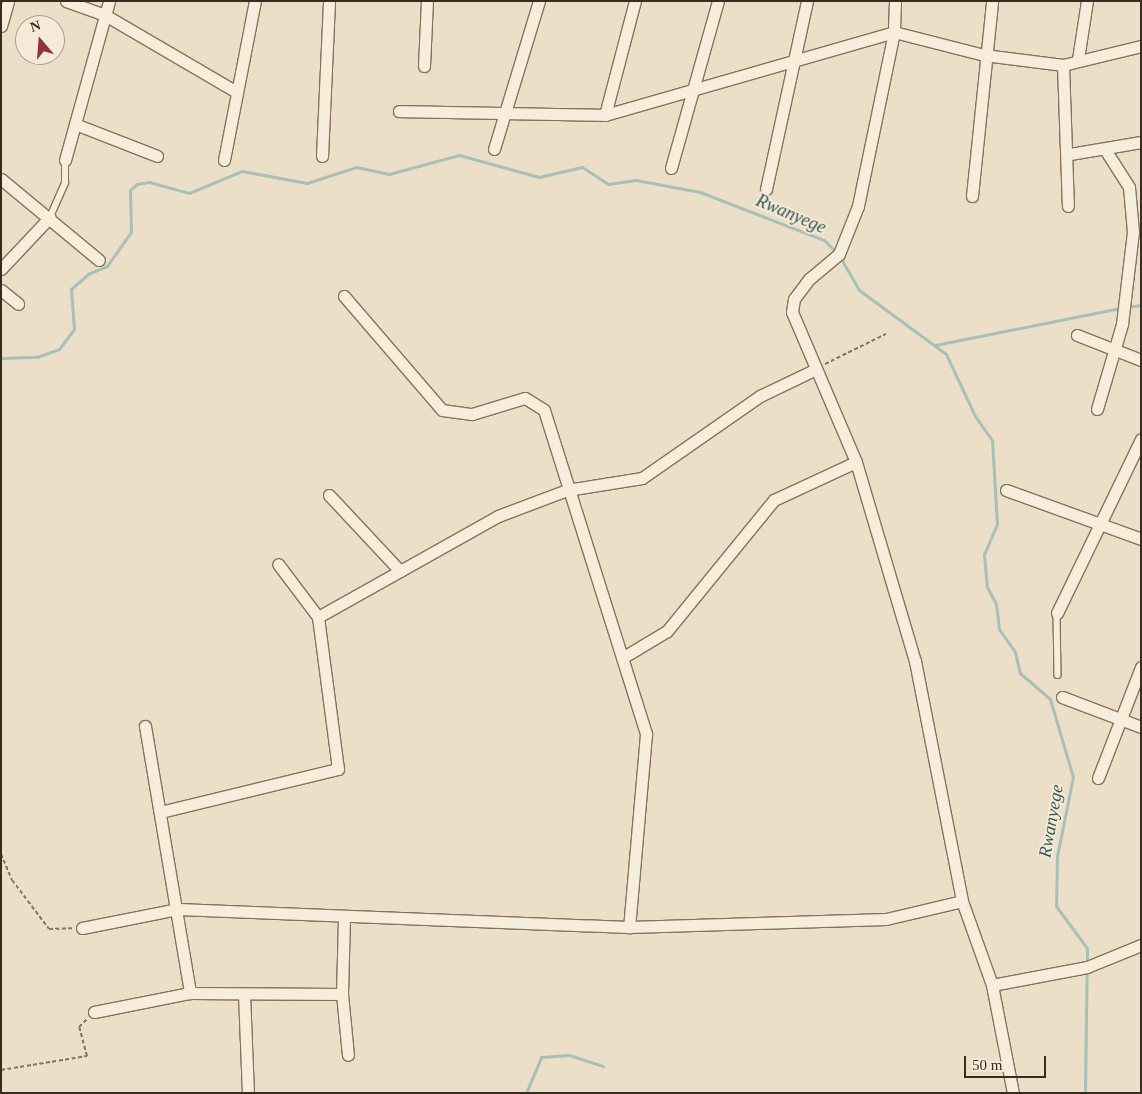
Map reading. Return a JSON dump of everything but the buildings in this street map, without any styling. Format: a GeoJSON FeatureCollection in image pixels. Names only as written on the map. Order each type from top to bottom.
{"type":"FeatureCollection","features":[{"type":"Feature","properties":{"kind":"street"},"geometry":{"type":"LineString","coordinates":[[1,26],[8,1]]}},
{"type":"Feature","properties":{"kind":"street"},"geometry":{"type":"LineString","coordinates":[[66,1],[105,15],[235,91]]}},
{"type":"Feature","properties":{"kind":"street"},"geometry":{"type":"LineString","coordinates":[[65,160],[109,1]]}},
{"type":"Feature","properties":{"kind":"street"},"geometry":{"type":"LineString","coordinates":[[224,160],[235,91],[255,1]]}},
{"type":"Feature","properties":{"kind":"street"},"geometry":{"type":"LineString","coordinates":[[322,156],[329,1]]}},
{"type":"Feature","properties":{"kind":"street"},"geometry":{"type":"LineString","coordinates":[[424,66],[427,1]]}},
{"type":"Feature","properties":{"kind":"street"},"geometry":{"type":"LineString","coordinates":[[494,149],[503,113],[539,1]]}},
{"type":"Feature","properties":{"kind":"street"},"geometry":{"type":"LineString","coordinates":[[605,115],[635,1]]}},
{"type":"Feature","properties":{"kind":"street"},"geometry":{"type":"LineString","coordinates":[[672,168],[690,90],[718,1]]}},
{"type":"Feature","properties":{"kind":"street"},"geometry":{"type":"LineString","coordinates":[[766,189],[796,60],[807,1]]}},
{"type":"Feature","properties":{"kind":"street"},"geometry":{"type":"LineString","coordinates":[[895,1],[894,32],[858,206],[838,254],[809,279],[794,299],[792,312],[856,462],[915,661],[962,902],[992,985],[1013,1093]]}},
{"type":"Feature","properties":{"kind":"street"},"geometry":{"type":"LineString","coordinates":[[972,196],[984,55],[992,1]]}},
{"type":"Feature","properties":{"kind":"street"},"geometry":{"type":"LineString","coordinates":[[1078,58],[1087,1]]}},
{"type":"Feature","properties":{"kind":"street"},"geometry":{"type":"LineString","coordinates":[[399,111],[605,115],[894,32],[984,55],[1063,65],[1078,58],[1141,46]]}},
{"type":"Feature","properties":{"kind":"street"},"geometry":{"type":"LineString","coordinates":[[1063,65],[1070,154],[1068,206]]}},
{"type":"Feature","properties":{"kind":"street"},"geometry":{"type":"LineString","coordinates":[[75,124],[156,156]]}},
{"type":"Feature","properties":{"kind":"street"},"geometry":{"type":"LineString","coordinates":[[1070,154],[1106,151],[1141,142]]}},
{"type":"Feature","properties":{"kind":"street"},"geometry":{"type":"LineString","coordinates":[[1097,409],[1122,324],[1133,232],[1129,187],[1106,151]]}},
{"type":"Feature","properties":{"kind":"street"},"geometry":{"type":"LineString","coordinates":[[1,179],[50,217],[99,260]]}},
{"type":"Feature","properties":{"kind":"street"},"geometry":{"type":"LineString","coordinates":[[1,269],[50,217]]}},
{"type":"Feature","properties":{"kind":"street"},"geometry":{"type":"LineString","coordinates":[[1,290],[18,304]]}},
{"type":"Feature","properties":{"kind":"street"},"geometry":{"type":"LineString","coordinates":[[344,296],[442,410],[472,414],[525,398],[544,410],[567,490],[646,734],[629,927]]}},
{"type":"Feature","properties":{"kind":"street"},"geometry":{"type":"LineString","coordinates":[[1076,335],[1141,360]]}},
{"type":"Feature","properties":{"kind":"street"},"geometry":{"type":"LineString","coordinates":[[318,617],[498,516],[567,490],[642,478],[760,396],[816,369]]}},
{"type":"Feature","properties":{"kind":"street"},"geometry":{"type":"LineString","coordinates":[[1057,613],[1141,439]]}},
{"type":"Feature","properties":{"kind":"street"},"geometry":{"type":"LineString","coordinates":[[622,658],[667,631],[774,500],[856,462]]}},
{"type":"Feature","properties":{"kind":"street"},"geometry":{"type":"LineString","coordinates":[[1006,490],[1141,538]]}},
{"type":"Feature","properties":{"kind":"street"},"geometry":{"type":"LineString","coordinates":[[330,495],[400,571]]}},
{"type":"Feature","properties":{"kind":"street"},"geometry":{"type":"LineString","coordinates":[[160,812],[338,769],[318,617],[278,564]]}},
{"type":"Feature","properties":{"kind":"street"},"geometry":{"type":"LineString","coordinates":[[1098,778],[1118,717],[1141,667]]}},
{"type":"Feature","properties":{"kind":"street"},"geometry":{"type":"LineString","coordinates":[[1062,697],[1141,727]]}},
{"type":"Feature","properties":{"kind":"street"},"geometry":{"type":"LineString","coordinates":[[145,726],[178,909],[190,993]]}},
{"type":"Feature","properties":{"kind":"street"},"geometry":{"type":"LineString","coordinates":[[82,928],[178,909],[344,918],[629,927],[886,919],[962,902]]}},
{"type":"Feature","properties":{"kind":"street"},"geometry":{"type":"LineString","coordinates":[[344,918],[342,994],[348,1055]]}},
{"type":"Feature","properties":{"kind":"street"},"geometry":{"type":"LineString","coordinates":[[992,985],[1087,967],[1140,942]]}},
{"type":"Feature","properties":{"kind":"street"},"geometry":{"type":"LineString","coordinates":[[94,1012],[190,993],[342,994]]}},
{"type":"Feature","properties":{"kind":"street"},"geometry":{"type":"LineString","coordinates":[[244,994],[248,1093]]}},
{"type":"Feature","properties":{"kind":"lane"},"geometry":{"type":"LineString","coordinates":[[50,217],[65,182],[65,160]]}},
{"type":"Feature","properties":{"kind":"lane"},"geometry":{"type":"LineString","coordinates":[[1057,613],[1058,675]]}},
{"type":"Feature","properties":{"kind":"path"},"geometry":{"type":"LineString","coordinates":[[816,369],[886,334]]}},
{"type":"Feature","properties":{"kind":"path"},"geometry":{"type":"LineString","coordinates":[[1,854],[12,880],[49,929],[82,928]]}},
{"type":"Feature","properties":{"kind":"path"},"geometry":{"type":"LineString","coordinates":[[1,1070],[87,1056],[79,1027],[94,1012]]}},
{"type":"Feature","properties":{"kind":"waterway","name":"Rwanyege"},"geometry":{"type":"LineString","coordinates":[[1,358],[37,357],[59,349],[74,329],[71,289],[88,274],[107,266],[131,232],[130,190],[137,184],[149,182],[189,193],[242,171],[307,183],[356,167],[389,174],[459,155],[539,177],[582,167],[608,184],[636,180],[700,192],[824,240],[836,252]]}},
{"type":"Feature","properties":{"kind":"waterway","name":"Rwanyege"},"geometry":{"type":"LineString","coordinates":[[840,257],[859,290],[946,354],[975,416],[992,440],[997,524],[984,554],[987,587],[996,604],[999,629],[1015,652],[1020,673],[1050,699],[1073,777],[1057,856],[1056,906],[1087,948],[1085,1093]]}},
{"type":"Feature","properties":{"kind":"waterway"},"geometry":{"type":"LineString","coordinates":[[1126,307],[1141,305]]}},
{"type":"Feature","properties":{"kind":"waterway"},"geometry":{"type":"LineString","coordinates":[[935,345],[1120,308]]}},
{"type":"Feature","properties":{"kind":"waterway"},"geometry":{"type":"LineString","coordinates":[[526,1093],[541,1057],[569,1055],[603,1066]]}}]}
